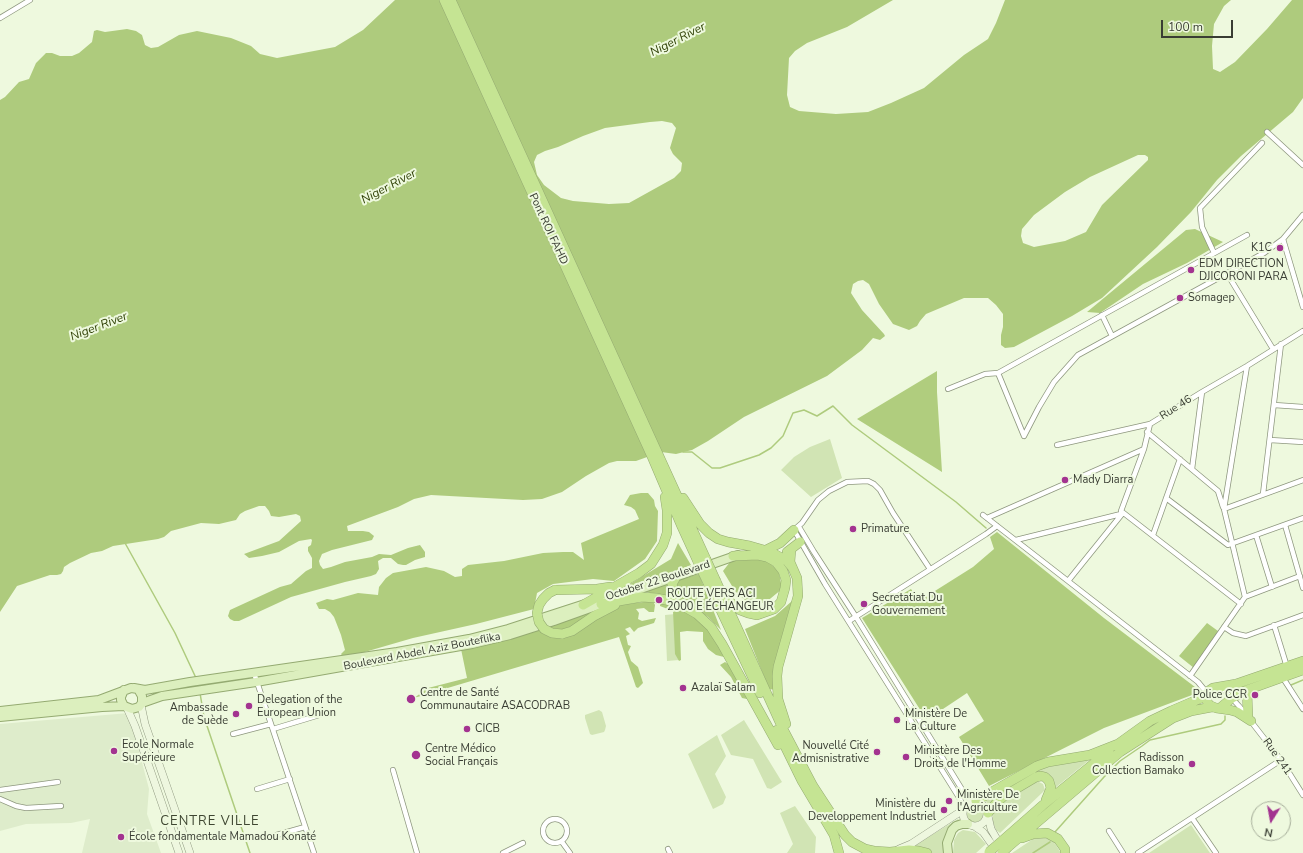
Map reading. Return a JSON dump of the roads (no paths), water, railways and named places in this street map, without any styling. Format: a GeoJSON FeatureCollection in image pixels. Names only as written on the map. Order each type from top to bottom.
{"type":"FeatureCollection","features":[{"type":"Feature","properties":{"kind":"highway","name":"Pont ROI FAHD"},"geometry":{"type":"LineString","coordinates":[[444,0],[658,462]]}},
{"type":"Feature","properties":{"kind":"highway"},"geometry":{"type":"LineString","coordinates":[[451,0],[702,560],[782,727],[813,786],[836,823],[852,842],[864,849],[874,852],[909,850],[927,853]]}},
{"type":"Feature","properties":{"kind":"highway"},"geometry":{"type":"LineString","coordinates":[[658,462],[700,524],[710,534],[718,539],[728,542],[766,550],[778,555],[792,567]]}},
{"type":"Feature","properties":{"kind":"highway"},"geometry":{"type":"LineString","coordinates":[[582,604],[619,584],[651,564],[663,545],[667,533],[667,510],[658,462]]}},
{"type":"Feature","properties":{"kind":"highway"},"geometry":{"type":"LineString","coordinates":[[766,550],[780,543],[796,528]]}},
{"type":"Feature","properties":{"kind":"highway"},"geometry":{"type":"LineString","coordinates":[[778,555],[791,550],[803,540]]}},
{"type":"Feature","properties":{"kind":"highway"},"geometry":{"type":"LineString","coordinates":[[791,550],[790,562],[797,578],[798,596],[778,667],[776,685],[781,707],[797,756]]}},
{"type":"Feature","properties":{"kind":"highway"},"geometry":{"type":"LineString","coordinates":[[714,583],[731,603],[740,610],[748,613],[757,615],[766,613],[774,609],[781,602],[786,580],[783,571],[776,562],[767,557],[758,555],[733,556]]}},
{"type":"Feature","properties":{"kind":"highway"},"geometry":{"type":"LineString","coordinates":[[676,602],[672,584],[677,575]]}},
{"type":"Feature","properties":{"kind":"highway"},"geometry":{"type":"LineString","coordinates":[[714,583],[794,766],[834,835],[839,853]]}},
{"type":"Feature","properties":{"kind":"highway"},"geometry":{"type":"LineString","coordinates":[[619,584],[597,589],[555,590],[543,598],[539,605],[537,613],[539,622],[544,630],[562,634],[572,631],[614,605],[652,600],[669,603],[702,619]]}},
{"type":"Feature","properties":{"kind":"highway"},"geometry":{"type":"LineString","coordinates":[[601,604],[642,597],[656,598],[676,602],[697,614],[711,627],[722,644],[786,759],[794,766]]}},
{"type":"Feature","properties":{"kind":"highway"},"geometry":{"type":"LineString","coordinates":[[1007,847],[1043,805],[1118,744],[1157,718],[1214,691],[1303,661]]}},
{"type":"Feature","properties":{"kind":"highway"},"geometry":{"type":"LineString","coordinates":[[1007,847],[1120,752],[1173,718],[1222,704],[1247,690],[1303,670]]}},
{"type":"Feature","properties":{"kind":"highway"},"geometry":{"type":"LineString","coordinates":[[1247,690],[1249,719]]}},
{"type":"Feature","properties":{"kind":"highway"},"geometry":{"type":"LineString","coordinates":[[1214,691],[1207,702],[1222,704],[1249,719]]}},
{"type":"Feature","properties":{"kind":"highway"},"geometry":{"type":"LineString","coordinates":[[1214,691],[1227,695],[1222,704]]}},
{"type":"Feature","properties":{"kind":"highway"},"geometry":{"type":"LineString","coordinates":[[975,802],[1037,766],[1048,762],[1090,755],[1118,744]]}},
{"type":"Feature","properties":{"kind":"highway"},"geometry":{"type":"LineString","coordinates":[[988,815],[997,802],[1004,796],[1036,777],[1041,776],[1049,781],[1051,788],[1043,805]]}},
{"type":"Feature","properties":{"kind":"highway"},"geometry":{"type":"LineString","coordinates":[[992,853],[1033,834],[1047,833],[1058,839],[1065,849],[1065,853]]}},
{"type":"Feature","properties":{"kind":"main road","name":"October 22 Boulevard"},"geometry":{"type":"LineString","coordinates":[[582,604],[622,595],[749,551],[766,550]]}},
{"type":"Feature","properties":{"kind":"main road","name":"Boulevard Abdel Aziz Bouteflika"},"geometry":{"type":"LineString","coordinates":[[141,704],[162,696],[256,682],[472,644],[554,621],[622,595]]}},
{"type":"Feature","properties":{"kind":"main road","name":"Boulevard Abdel Aziz Bouteflika"},"geometry":{"type":"LineString","coordinates":[[134,688],[145,690],[190,682],[397,652],[469,639],[508,629],[582,604]]}},
{"type":"Feature","properties":{"kind":"main road"},"geometry":{"type":"LineString","coordinates":[[0,711],[99,700],[131,688],[134,688],[140,692],[142,696],[141,704],[145,724],[190,853]]}},
{"type":"Feature","properties":{"kind":"main road"},"geometry":{"type":"LineString","coordinates":[[124,690],[121,696],[122,704],[135,726],[178,853]]}},
{"type":"Feature","properties":{"kind":"main road"},"geometry":{"type":"LineString","coordinates":[[0,718],[102,706],[135,709],[141,704]]}},
{"type":"Feature","properties":{"kind":"main road"},"geometry":{"type":"LineString","coordinates":[[891,852],[911,844],[964,809],[968,804],[975,802],[984,805],[991,829],[1007,847]]}},
{"type":"Feature","properties":{"kind":"main road"},"geometry":{"type":"LineString","coordinates":[[964,809],[964,819],[970,825],[979,828],[983,832],[992,853]]}},
{"type":"Feature","properties":{"kind":"main road"},"geometry":{"type":"LineString","coordinates":[[948,853],[947,843],[952,830],[956,826],[962,824],[980,825],[985,822],[988,815]]}},
{"type":"Feature","properties":{"kind":"main road"},"geometry":{"type":"LineString","coordinates":[[834,835],[843,853]]}},
{"type":"Feature","properties":{"kind":"main road"},"geometry":{"type":"LineString","coordinates":[[852,842],[867,853]]}},
{"type":"Feature","properties":{"kind":"street"},"geometry":{"type":"LineString","coordinates":[[0,18],[30,0]]}},
{"type":"Feature","properties":{"kind":"street"},"geometry":{"type":"LineString","coordinates":[[1267,132],[1303,165]]}},
{"type":"Feature","properties":{"kind":"street"},"geometry":{"type":"LineString","coordinates":[[1214,253],[1202,228],[1200,208],[1262,143]]}},
{"type":"Feature","properties":{"kind":"street"},"geometry":{"type":"LineString","coordinates":[[998,373],[1024,436],[1054,382],[1078,355],[1264,254],[1283,239],[1303,215]]}},
{"type":"Feature","properties":{"kind":"street"},"geometry":{"type":"LineString","coordinates":[[948,389],[985,374],[998,373],[1247,235]]}},
{"type":"Feature","properties":{"kind":"street"},"geometry":{"type":"LineString","coordinates":[[1283,239],[1303,307]]}},
{"type":"Feature","properties":{"kind":"street"},"geometry":{"type":"LineString","coordinates":[[1231,280],[1273,349]]}},
{"type":"Feature","properties":{"kind":"street"},"geometry":{"type":"LineString","coordinates":[[1102,315],[1112,336]]}},
{"type":"Feature","properties":{"kind":"street","name":"Rue 46"},"geometry":{"type":"LineString","coordinates":[[1122,513],[1121,510],[1144,449],[1150,424],[1247,366],[1303,330]]}},
{"type":"Feature","properties":{"kind":"street"},"geometry":{"type":"LineString","coordinates":[[1264,494],[1281,344]]}},
{"type":"Feature","properties":{"kind":"street"},"geometry":{"type":"LineString","coordinates":[[1224,509],[1247,366]]}},
{"type":"Feature","properties":{"kind":"street"},"geometry":{"type":"LineString","coordinates":[[1192,469],[1202,392]]}},
{"type":"Feature","properties":{"kind":"street"},"geometry":{"type":"LineString","coordinates":[[1274,405],[1303,407]]}},
{"type":"Feature","properties":{"kind":"street"},"geometry":{"type":"LineString","coordinates":[[1058,445],[1150,424]]}},
{"type":"Feature","properties":{"kind":"street"},"geometry":{"type":"LineString","coordinates":[[1147,432],[1218,491],[1224,509],[1245,597]]}},
{"type":"Feature","properties":{"kind":"street"},"geometry":{"type":"LineString","coordinates":[[1270,440],[1303,442]]}},
{"type":"Feature","properties":{"kind":"street"},"geometry":{"type":"LineString","coordinates":[[1144,449],[985,516],[1190,676],[1214,691]]}},
{"type":"Feature","properties":{"kind":"street"},"geometry":{"type":"LineString","coordinates":[[1153,535],[1180,459]]}},
{"type":"Feature","properties":{"kind":"street"},"geometry":{"type":"LineString","coordinates":[[1224,509],[1303,480]]}},
{"type":"Feature","properties":{"kind":"street"},"geometry":{"type":"LineString","coordinates":[[930,569],[893,513],[880,490],[868,481],[847,482],[829,491],[818,500],[796,528],[825,584],[960,799],[964,809]]}},
{"type":"Feature","properties":{"kind":"street"},"geometry":{"type":"LineString","coordinates":[[1166,498],[1228,545],[1303,518]]}},
{"type":"Feature","properties":{"kind":"street"},"geometry":{"type":"LineString","coordinates":[[1068,581],[1122,513]]}},
{"type":"Feature","properties":{"kind":"street"},"geometry":{"type":"LineString","coordinates":[[1016,540],[1122,513],[1153,535],[1241,604]]}},
{"type":"Feature","properties":{"kind":"street"},"geometry":{"type":"LineString","coordinates":[[1284,524],[1303,588]]}},
{"type":"Feature","properties":{"kind":"street"},"geometry":{"type":"LineString","coordinates":[[849,621],[997,526]]}},
{"type":"Feature","properties":{"kind":"street"},"geometry":{"type":"LineString","coordinates":[[1256,535],[1272,587]]}},
{"type":"Feature","properties":{"kind":"street"},"geometry":{"type":"LineString","coordinates":[[803,540],[856,616],[966,796],[975,802]]}},
{"type":"Feature","properties":{"kind":"street"},"geometry":{"type":"LineString","coordinates":[[1190,676],[1245,597],[1300,576]]}},
{"type":"Feature","properties":{"kind":"street"},"geometry":{"type":"LineString","coordinates":[[1224,627],[1233,633],[1246,636],[1303,615]]}},
{"type":"Feature","properties":{"kind":"street"},"geometry":{"type":"LineString","coordinates":[[1274,625],[1287,667]]}},
{"type":"Feature","properties":{"kind":"street"},"geometry":{"type":"LineString","coordinates":[[254,673],[314,853]]}},
{"type":"Feature","properties":{"kind":"street"},"geometry":{"type":"LineString","coordinates":[[1283,678],[1303,709]]}},
{"type":"Feature","properties":{"kind":"street","name":"Rue 241"},"geometry":{"type":"LineString","coordinates":[[1222,704],[1249,719],[1280,760],[1303,795]]}},
{"type":"Feature","properties":{"kind":"street"},"geometry":{"type":"LineString","coordinates":[[233,734],[272,727],[326,713]]}},
{"type":"Feature","properties":{"kind":"street"},"geometry":{"type":"LineString","coordinates":[[1138,853],[1280,760]]}},
{"type":"Feature","properties":{"kind":"street"},"geometry":{"type":"LineString","coordinates":[[393,770],[417,853]]}},
{"type":"Feature","properties":{"kind":"street"},"geometry":{"type":"LineString","coordinates":[[257,789],[290,779]]}},
{"type":"Feature","properties":{"kind":"street"},"geometry":{"type":"LineString","coordinates":[[0,790],[58,782]]}},
{"type":"Feature","properties":{"kind":"street"},"geometry":{"type":"LineString","coordinates":[[0,799],[16,806],[26,808],[61,806]]}},
{"type":"Feature","properties":{"kind":"street"},"geometry":{"type":"LineString","coordinates":[[1192,818],[1216,853]]}},
{"type":"Feature","properties":{"kind":"street"},"geometry":{"type":"LineString","coordinates":[[558,819],[565,825],[567,835],[562,842],[558,844],[550,843],[544,838],[542,828],[548,820],[558,819]]}},
{"type":"Feature","properties":{"kind":"street"},"geometry":{"type":"LineString","coordinates":[[266,838],[305,827]]}},
{"type":"Feature","properties":{"kind":"street"},"geometry":{"type":"LineString","coordinates":[[1108,831],[1123,853]]}},
{"type":"Feature","properties":{"kind":"street"},"geometry":{"type":"LineString","coordinates":[[562,842],[570,853]]}},
{"type":"Feature","properties":{"kind":"street"},"geometry":{"type":"LineString","coordinates":[[503,853],[523,843]]}},
{"type":"Feature","properties":{"kind":"water","name":"Niger River"},"geometry":{"type":"Polygon","coordinates":[[[395,0],[893,0],[847,27],[807,43],[795,51],[789,58],[787,95],[790,107],[799,111],[836,114],[868,112],[924,88],[964,55],[988,39],[1005,0],[1231,0],[1224,6],[1214,24],[1212,46],[1213,69],[1220,72],[1235,62],[1267,29],[1292,0],[1303,0],[1303,98],[1293,112],[1241,156],[1217,180],[1191,212],[1157,247],[1102,298],[1014,347],[1005,348],[1001,345],[1003,314],[988,298],[964,298],[926,314],[917,326],[909,330],[893,324],[879,304],[869,284],[863,280],[858,281],[853,284],[851,293],[862,310],[885,336],[880,340],[873,338],[862,350],[827,376],[744,417],[692,450],[676,454],[661,452],[636,461],[617,461],[609,463],[562,492],[542,499],[523,500],[431,495],[414,499],[398,507],[347,526],[348,531],[369,532],[374,536],[372,540],[322,554],[319,561],[323,569],[379,554],[391,555],[420,545],[425,552],[425,557],[406,565],[398,564],[391,558],[383,558],[378,561],[379,569],[376,574],[291,597],[239,621],[234,621],[228,616],[230,610],[280,587],[291,584],[306,571],[312,568],[312,558],[308,551],[308,547],[311,545],[311,539],[299,541],[279,552],[262,556],[249,558],[244,554],[279,541],[301,521],[300,516],[296,514],[279,517],[271,516],[265,506],[259,506],[240,514],[236,520],[219,524],[201,523],[171,531],[164,537],[158,539],[113,546],[102,551],[91,553],[64,567],[61,574],[50,575],[17,586],[0,612],[0,100],[5,97],[19,82],[29,79],[36,63],[46,53],[52,53],[60,56],[72,56],[79,53],[92,42],[94,31],[97,30],[105,32],[127,29],[136,31],[142,35],[145,45],[151,48],[158,47],[179,35],[197,31],[231,38],[251,46],[260,54],[277,58],[335,47],[363,30],[395,0]],[[662,121],[605,128],[545,151],[537,155],[534,162],[537,175],[544,185],[561,198],[573,201],[609,204],[629,203],[674,178],[681,171],[682,163],[673,154],[670,148],[676,128],[672,123],[662,121]],[[1138,155],[1090,177],[1065,192],[1034,215],[1022,229],[1021,236],[1023,243],[1034,247],[1065,241],[1086,232],[1102,205],[1148,160],[1148,157],[1145,155],[1138,155]]]}},
{"type":"Feature","properties":{"kind":"waterway"},"geometry":{"type":"LineString","coordinates":[[683,452],[692,452],[712,468],[720,468],[759,455],[771,448],[783,436],[793,413],[804,410],[817,416],[833,406],[852,425],[956,502],[986,528]]}},
{"type":"Feature","properties":{"kind":"waterway"},"geometry":{"type":"LineString","coordinates":[[125,543],[175,633],[196,678]]}},
{"type":"Feature","properties":{"kind":"waterway"},"geometry":{"type":"LineString","coordinates":[[1291,685],[1303,680]]}},
{"type":"Feature","properties":{"kind":"waterway"},"geometry":{"type":"LineString","coordinates":[[200,693],[204,717],[250,853]]}},
{"type":"Feature","properties":{"kind":"waterway"},"geometry":{"type":"LineString","coordinates":[[1055,832],[1120,761],[1150,740],[1221,724],[1225,720],[1225,716]]}},
{"type":"Feature","properties":{"kind":"waterway"},"geometry":{"type":"LineString","coordinates":[[1033,853],[1050,842]]}},
{"type":"Feature","properties":{"kind":"place","name":"K1C"},"geometry":{"type":"Point","coordinates":[1280,248]}},
{"type":"Feature","properties":{"kind":"place","name":"EDM DIRECTION DJICORONI PARA"},"geometry":{"type":"Point","coordinates":[1191,270]}},
{"type":"Feature","properties":{"kind":"place","name":"Somagep"},"geometry":{"type":"Point","coordinates":[1180,298]}},
{"type":"Feature","properties":{"kind":"place","name":"Mady Diarra"},"geometry":{"type":"Point","coordinates":[1065,480]}},
{"type":"Feature","properties":{"kind":"place","name":"Primature"},"geometry":{"type":"Point","coordinates":[853,529]}},
{"type":"Feature","properties":{"kind":"place","name":"ROUTE VERS ACI 2000 E ÉCHANGEUR"},"geometry":{"type":"Point","coordinates":[659,600]}},
{"type":"Feature","properties":{"kind":"place","name":"Secretatiat Du Gouvernement"},"geometry":{"type":"Point","coordinates":[864,604]}},
{"type":"Feature","properties":{"kind":"place","name":"Azalaï Salam"},"geometry":{"type":"Point","coordinates":[683,688]}},
{"type":"Feature","properties":{"kind":"place","name":"Police CCR"},"geometry":{"type":"Point","coordinates":[1255,695]}},
{"type":"Feature","properties":{"kind":"place","name":"Centre de Santé Communautaire ASACODRAB"},"geometry":{"type":"Point","coordinates":[411,699]}},
{"type":"Feature","properties":{"kind":"place","name":"Delegation of the European Union"},"geometry":{"type":"Point","coordinates":[249,706]}},
{"type":"Feature","properties":{"kind":"place","name":"Ambassade de Suède"},"geometry":{"type":"Point","coordinates":[236,714]}},
{"type":"Feature","properties":{"kind":"place","name":"Ministère De La Culture"},"geometry":{"type":"Point","coordinates":[897,720]}},
{"type":"Feature","properties":{"kind":"place","name":"CICB"},"geometry":{"type":"Point","coordinates":[467,729]}},
{"type":"Feature","properties":{"kind":"place","name":"Ecole Normale Supérieure"},"geometry":{"type":"Point","coordinates":[114,751]}},
{"type":"Feature","properties":{"kind":"place","name":"Nouvellé Cité Admisnistrative"},"geometry":{"type":"Point","coordinates":[877,752]}},
{"type":"Feature","properties":{"kind":"place","name":"Centre Médico Social Français"},"geometry":{"type":"Point","coordinates":[416,755]}},
{"type":"Feature","properties":{"kind":"place","name":"Ministère Des Droits de l'Homme"},"geometry":{"type":"Point","coordinates":[906,757]}},
{"type":"Feature","properties":{"kind":"place","name":"Radisson Collection Bamako"},"geometry":{"type":"Point","coordinates":[1192,764]}},
{"type":"Feature","properties":{"kind":"place","name":"Ministère De l'Agriculture"},"geometry":{"type":"Point","coordinates":[949,801]}},
{"type":"Feature","properties":{"kind":"place","name":"Ministère du Developpement Industriel"},"geometry":{"type":"Point","coordinates":[944,810]}},
{"type":"Feature","properties":{"kind":"place","name":"École fondamentale Mamadou Konaté"},"geometry":{"type":"Point","coordinates":[121,837]}},
{"type":"Feature","properties":{"kind":"district","name":"CENTRE VILLE"},"geometry":{"type":"Point","coordinates":[210,822]}}]}
